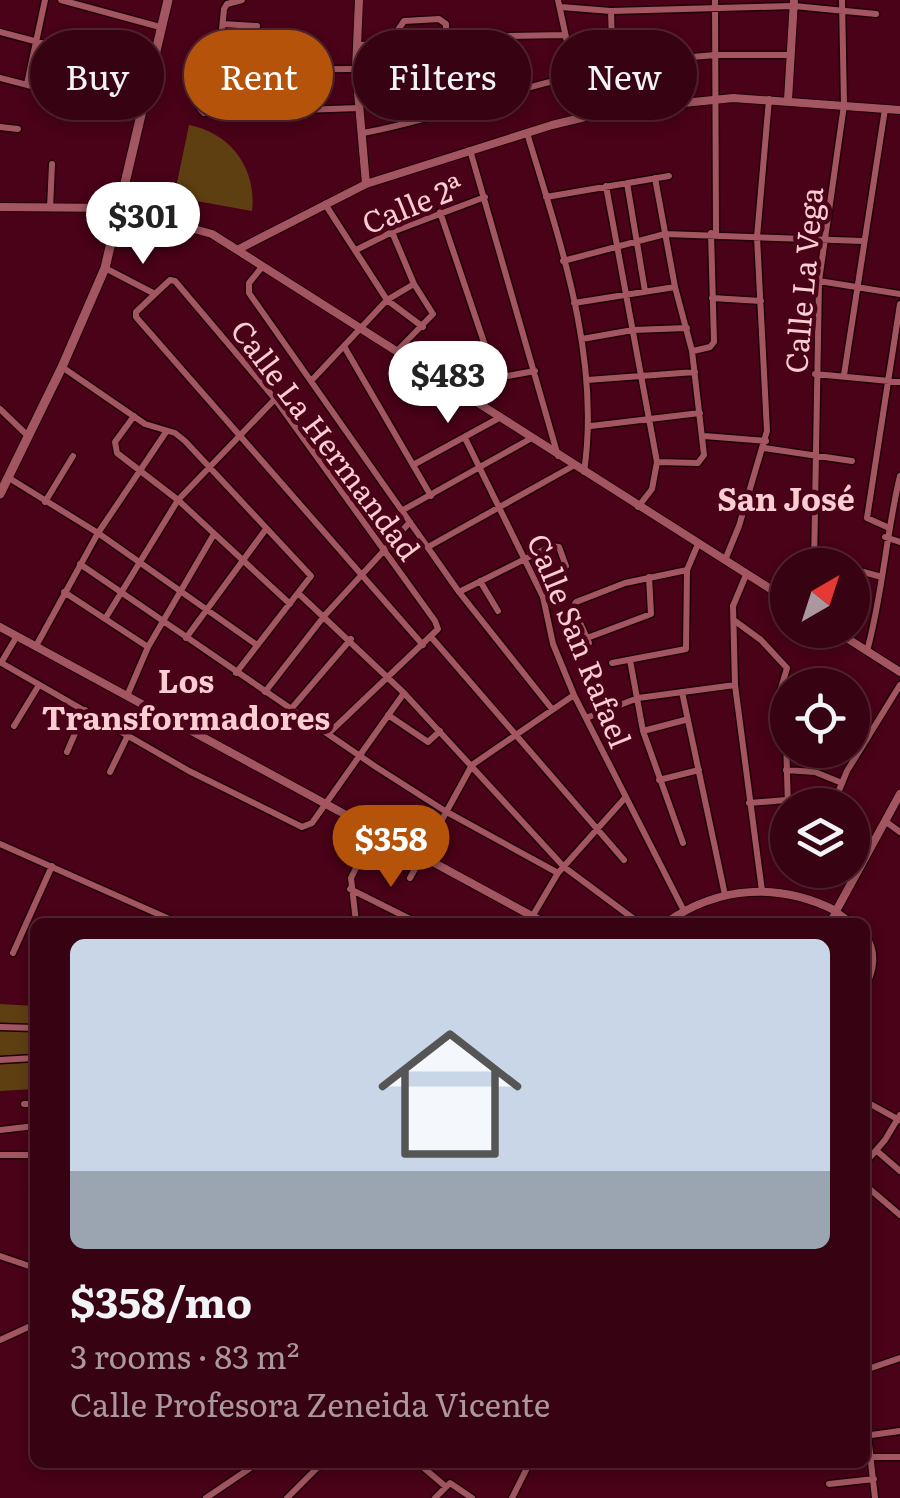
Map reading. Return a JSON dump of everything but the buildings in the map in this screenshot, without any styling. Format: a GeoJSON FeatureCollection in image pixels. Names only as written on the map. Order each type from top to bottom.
{"type":"FeatureCollection","features":[{"type":"Feature","properties":{"kind":"main road"},"geometry":{"type":"LineString","coordinates":[[3,485],[62,367],[105,268],[168,0]]}},
{"type":"Feature","properties":{"kind":"street"},"geometry":{"type":"LineString","coordinates":[[38,30],[45,0]]}},
{"type":"Feature","properties":{"kind":"street"},"geometry":{"type":"LineString","coordinates":[[60,0],[160,27]]}},
{"type":"Feature","properties":{"kind":"street"},"geometry":{"type":"LineString","coordinates":[[222,30],[227,4],[242,0]]}},
{"type":"Feature","properties":{"kind":"street"},"geometry":{"type":"LineString","coordinates":[[359,30],[360,0]]}},
{"type":"Feature","properties":{"kind":"street","name":"Calle La Vega"},"geometry":{"type":"LineString","coordinates":[[815,548],[819,281],[844,105],[842,0]]}},
{"type":"Feature","properties":{"kind":"street"},"geometry":{"type":"LineString","coordinates":[[564,30],[559,4],[611,10],[715,3],[794,3],[876,14]]}},
{"type":"Feature","properties":{"kind":"street"},"geometry":{"type":"LineString","coordinates":[[692,351],[710,347],[714,342],[715,3]]}},
{"type":"Feature","properties":{"kind":"street"},"geometry":{"type":"LineString","coordinates":[[788,100],[794,3]]}},
{"type":"Feature","properties":{"kind":"street"},"geometry":{"type":"LineString","coordinates":[[611,10],[611,30]]}},
{"type":"Feature","properties":{"kind":"street"},"geometry":{"type":"LineString","coordinates":[[400,30],[400,24],[444,21],[446,30]]}},
{"type":"Feature","properties":{"kind":"street"},"geometry":{"type":"LineString","coordinates":[[223,24],[256,26]]}},
{"type":"Feature","properties":{"kind":"street"},"geometry":{"type":"LineString","coordinates":[[0,32],[30,41]]}},
{"type":"Feature","properties":{"kind":"street"},"geometry":{"type":"LineString","coordinates":[[697,57],[790,55]]}},
{"type":"Feature","properties":{"kind":"street"},"geometry":{"type":"LineString","coordinates":[[27,84],[30,68]]}},
{"type":"Feature","properties":{"kind":"street"},"geometry":{"type":"LineString","coordinates":[[0,78],[30,85]]}},
{"type":"Feature","properties":{"kind":"street"},"geometry":{"type":"LineString","coordinates":[[724,561],[765,444],[757,237],[769,99]]}},
{"type":"Feature","properties":{"kind":"street"},"geometry":{"type":"LineString","coordinates":[[697,104],[769,99],[900,110]]}},
{"type":"Feature","properties":{"kind":"street"},"geometry":{"type":"LineString","coordinates":[[844,375],[885,108]]}},
{"type":"Feature","properties":{"kind":"street"},"geometry":{"type":"LineString","coordinates":[[361,120],[366,184]]}},
{"type":"Feature","properties":{"kind":"street"},"geometry":{"type":"LineString","coordinates":[[402,120],[402,124]]}},
{"type":"Feature","properties":{"kind":"street"},"geometry":{"type":"LineString","coordinates":[[363,133],[420,120]]}},
{"type":"Feature","properties":{"kind":"street"},"geometry":{"type":"LineString","coordinates":[[239,250],[366,184],[570,120]]}},
{"type":"Feature","properties":{"kind":"street"},"geometry":{"type":"LineString","coordinates":[[0,127],[18,129]]}},
{"type":"Feature","properties":{"kind":"street"},"geometry":{"type":"LineString","coordinates":[[527,133],[582,339],[591,426],[584,472]]}},
{"type":"Feature","properties":{"kind":"street"},"geometry":{"type":"LineString","coordinates":[[470,150],[558,456]]}},
{"type":"Feature","properties":{"kind":"street"},"geometry":{"type":"LineString","coordinates":[[50,208],[52,164]]}},
{"type":"Feature","properties":{"kind":"street"},"geometry":{"type":"LineString","coordinates":[[546,197],[669,176]]}},
{"type":"Feature","properties":{"kind":"street"},"geometry":{"type":"LineString","coordinates":[[655,178],[675,287],[692,351],[704,436],[702,459],[698,463],[657,462]]}},
{"type":"Feature","properties":{"kind":"street"},"geometry":{"type":"LineString","coordinates":[[626,182],[644,291]]}},
{"type":"Feature","properties":{"kind":"street"},"geometry":{"type":"LineString","coordinates":[[606,186],[657,462],[652,489],[638,506]]}},
{"type":"Feature","properties":{"kind":"street","name":"Calle 2ª"},"geometry":{"type":"LineString","coordinates":[[356,250],[440,212],[485,197]]}},
{"type":"Feature","properties":{"kind":"street"},"geometry":{"type":"LineString","coordinates":[[325,204],[387,300],[423,327]]}},
{"type":"Feature","properties":{"kind":"street"},"geometry":{"type":"LineString","coordinates":[[0,207],[119,208],[212,234],[770,589]]}},
{"type":"Feature","properties":{"kind":"street"},"geometry":{"type":"LineString","coordinates":[[440,212],[494,372],[502,377],[535,371]]}},
{"type":"Feature","properties":{"kind":"street"},"geometry":{"type":"LineString","coordinates":[[392,232],[414,284],[433,314],[395,353]]}},
{"type":"Feature","properties":{"kind":"street"},"geometry":{"type":"LineString","coordinates":[[562,260],[665,234],[864,241]]}},
{"type":"Feature","properties":{"kind":"street"},"geometry":{"type":"LineString","coordinates":[[105,268],[155,294],[136,312],[136,317],[422,645]]}},
{"type":"Feature","properties":{"kind":"street"},"geometry":{"type":"LineString","coordinates":[[262,268],[250,283],[250,293],[459,592],[552,709]]}},
{"type":"Feature","properties":{"kind":"street","name":"Calle La Hermandad"},"geometry":{"type":"LineString","coordinates":[[155,294],[172,280],[275,400],[438,630],[432,638]]}},
{"type":"Feature","properties":{"kind":"street"},"geometry":{"type":"LineString","coordinates":[[819,281],[900,294]]}},
{"type":"Feature","properties":{"kind":"street"},"geometry":{"type":"LineString","coordinates":[[312,380],[387,300],[414,284]]}},
{"type":"Feature","properties":{"kind":"street"},"geometry":{"type":"LineString","coordinates":[[574,303],[675,287]]}},
{"type":"Feature","properties":{"kind":"street"},"geometry":{"type":"LineString","coordinates":[[712,298],[762,301]]}},
{"type":"Feature","properties":{"kind":"street"},"geometry":{"type":"LineString","coordinates":[[888,527],[867,518],[900,304]]}},
{"type":"Feature","properties":{"kind":"street"},"geometry":{"type":"LineString","coordinates":[[582,339],[634,330],[687,328]]}},
{"type":"Feature","properties":{"kind":"street"},"geometry":{"type":"LineString","coordinates":[[345,348],[431,496]]}},
{"type":"Feature","properties":{"kind":"street"},"geometry":{"type":"LineString","coordinates":[[62,367],[134,416],[185,441],[310,576],[236,673]]}},
{"type":"Feature","properties":{"kind":"street"},"geometry":{"type":"LineString","coordinates":[[587,380],[695,372]]}},
{"type":"Feature","properties":{"kind":"street"},"geometry":{"type":"LineString","coordinates":[[815,374],[900,382]]}},
{"type":"Feature","properties":{"kind":"street"},"geometry":{"type":"LineString","coordinates":[[104,619],[178,500],[275,400]]}},
{"type":"Feature","properties":{"kind":"street"},"geometry":{"type":"LineString","coordinates":[[0,410],[28,436]]}},
{"type":"Feature","properties":{"kind":"street"},"geometry":{"type":"LineString","coordinates":[[591,426],[700,413]]}},
{"type":"Feature","properties":{"kind":"street"},"geometry":{"type":"LineString","coordinates":[[134,416],[114,448],[178,500],[290,604]]}},
{"type":"Feature","properties":{"kind":"street"},"geometry":{"type":"LineString","coordinates":[[0,418],[18,425]]}},
{"type":"Feature","properties":{"kind":"street"},"geometry":{"type":"LineString","coordinates":[[413,465],[499,418]]}},
{"type":"Feature","properties":{"kind":"street"},"geometry":{"type":"LineString","coordinates":[[36,646],[98,533],[166,432]]}},
{"type":"Feature","properties":{"kind":"street"},"geometry":{"type":"LineString","coordinates":[[704,436],[765,444],[815,458],[852,461]]}},
{"type":"Feature","properties":{"kind":"street","name":"Calle San Rafael"},"geometry":{"type":"LineString","coordinates":[[465,438],[543,597],[553,644],[574,695],[684,911]]}},
{"type":"Feature","properties":{"kind":"street"},"geometry":{"type":"LineString","coordinates":[[403,510],[530,438]]}},
{"type":"Feature","properties":{"kind":"street"},"geometry":{"type":"LineString","coordinates":[[45,502],[73,456]]}},
{"type":"Feature","properties":{"kind":"street"},"geometry":{"type":"LineString","coordinates":[[428,547],[573,466]]}},
{"type":"Feature","properties":{"kind":"street"},"geometry":{"type":"LineString","coordinates":[[867,652],[882,577],[885,538],[900,476]]}},
{"type":"Feature","properties":{"kind":"street"},"geometry":{"type":"LineString","coordinates":[[3,485],[45,502],[98,533],[258,646]]}},
{"type":"Feature","properties":{"kind":"street"},"geometry":{"type":"LineString","coordinates":[[266,692],[325,615],[410,522]]}},
{"type":"Feature","properties":{"kind":"street"},"geometry":{"type":"LineString","coordinates":[[186,638],[266,529]]}},
{"type":"Feature","properties":{"kind":"street"},"geometry":{"type":"LineString","coordinates":[[127,696],[148,647],[214,534]]}},
{"type":"Feature","properties":{"kind":"street"},"geometry":{"type":"LineString","coordinates":[[885,538],[900,542]]}},
{"type":"Feature","properties":{"kind":"street"},"geometry":{"type":"LineString","coordinates":[[612,662],[686,649],[687,570],[698,544]]}},
{"type":"Feature","properties":{"kind":"street"},"geometry":{"type":"LineString","coordinates":[[459,592],[556,545],[566,566]]}},
{"type":"Feature","properties":{"kind":"street"},"geometry":{"type":"LineString","coordinates":[[80,564],[236,673],[445,810],[561,870],[632,918]]}},
{"type":"Feature","properties":{"kind":"street"},"geometry":{"type":"LineString","coordinates":[[648,578],[651,614],[588,640],[573,607],[576,602],[648,578],[687,570]]}},
{"type":"Feature","properties":{"kind":"street"},"geometry":{"type":"LineString","coordinates":[[870,574],[882,577]]}},
{"type":"Feature","properties":{"kind":"street"},"geometry":{"type":"LineString","coordinates":[[746,575],[733,606],[735,685],[762,891]]}},
{"type":"Feature","properties":{"kind":"street"},"geometry":{"type":"LineString","coordinates":[[480,581],[498,610]]}},
{"type":"Feature","properties":{"kind":"street"},"geometry":{"type":"LineString","coordinates":[[64,592],[148,647]]}},
{"type":"Feature","properties":{"kind":"street"},"geometry":{"type":"LineString","coordinates":[[298,593],[404,693],[472,765],[561,870]]}},
{"type":"Feature","properties":{"kind":"street"},"geometry":{"type":"LineString","coordinates":[[734,620],[761,640],[787,668]]}},
{"type":"Feature","properties":{"kind":"street"},"geometry":{"type":"LineString","coordinates":[[0,627],[527,918]]}},
{"type":"Feature","properties":{"kind":"street"},"geometry":{"type":"LineString","coordinates":[[17,636],[1,662],[302,827],[308,827],[326,804],[404,693]]}},
{"type":"Feature","properties":{"kind":"street"},"geometry":{"type":"LineString","coordinates":[[329,732],[386,675],[432,638],[624,860]]}},
{"type":"Feature","properties":{"kind":"street"},"geometry":{"type":"LineString","coordinates":[[291,709],[351,639]]}},
{"type":"Feature","properties":{"kind":"street"},"geometry":{"type":"LineString","coordinates":[[861,648],[900,672]]}},
{"type":"Feature","properties":{"kind":"street"},"geometry":{"type":"LineString","coordinates":[[630,660],[644,731],[683,843]]}},
{"type":"Feature","properties":{"kind":"street"},"geometry":{"type":"LineString","coordinates":[[14,726],[40,684]]}},
{"type":"Feature","properties":{"kind":"street"},"geometry":{"type":"LineString","coordinates":[[586,718],[638,698],[735,685]]}},
{"type":"Feature","properties":{"kind":"street"},"geometry":{"type":"LineString","coordinates":[[840,788],[900,685]]}},
{"type":"Feature","properties":{"kind":"street"},"geometry":{"type":"LineString","coordinates":[[682,692],[725,895]]}},
{"type":"Feature","properties":{"kind":"street"},"geometry":{"type":"LineString","coordinates":[[410,878],[472,765],[574,695]]}},
{"type":"Feature","properties":{"kind":"street"},"geometry":{"type":"LineString","coordinates":[[66,752],[85,710]]}},
{"type":"Feature","properties":{"kind":"street"},"geometry":{"type":"LineString","coordinates":[[388,715],[428,742],[440,731]]}},
{"type":"Feature","properties":{"kind":"street"},"geometry":{"type":"LineString","coordinates":[[644,731],[686,720]]}},
{"type":"Feature","properties":{"kind":"street"},"geometry":{"type":"LineString","coordinates":[[110,772],[128,735]]}},
{"type":"Feature","properties":{"kind":"street"},"geometry":{"type":"LineString","coordinates":[[659,780],[699,770]]}},
{"type":"Feature","properties":{"kind":"street"},"geometry":{"type":"LineString","coordinates":[[787,788],[786,770],[815,772],[842,782]]}},
{"type":"Feature","properties":{"kind":"street"},"geometry":{"type":"LineString","coordinates":[[832,918],[900,794]]}},
{"type":"Feature","properties":{"kind":"street"},"geometry":{"type":"LineString","coordinates":[[532,918],[561,870],[624,799]]}},
{"type":"Feature","properties":{"kind":"street"},"geometry":{"type":"LineString","coordinates":[[749,802],[770,803]]}},
{"type":"Feature","properties":{"kind":"street"},"geometry":{"type":"LineString","coordinates":[[884,821],[900,832]]}},
{"type":"Feature","properties":{"kind":"street"},"geometry":{"type":"LineString","coordinates":[[355,918],[350,878],[374,832]]}},
{"type":"Feature","properties":{"kind":"street"},"geometry":{"type":"LineString","coordinates":[[0,844],[167,918]]}},
{"type":"Feature","properties":{"kind":"street"},"geometry":{"type":"LineString","coordinates":[[13,953],[52,866]]}},
{"type":"Feature","properties":{"kind":"street"},"geometry":{"type":"LineString","coordinates":[[350,889],[401,918]]}},
{"type":"Feature","properties":{"kind":"street"},"geometry":{"type":"LineString","coordinates":[[673,918],[725,895],[762,891],[799,896],[846,918]]}},
{"type":"Feature","properties":{"kind":"street"},"geometry":{"type":"LineString","coordinates":[[870,946],[874,971],[870,979]]}},
{"type":"Feature","properties":{"kind":"street"},"geometry":{"type":"LineString","coordinates":[[0,1027],[30,1028]]}},
{"type":"Feature","properties":{"kind":"street"},"geometry":{"type":"LineString","coordinates":[[0,1060],[30,1058]]}},
{"type":"Feature","properties":{"kind":"street"},"geometry":{"type":"LineString","coordinates":[[24,1104],[30,1104]]}},
{"type":"Feature","properties":{"kind":"street"},"geometry":{"type":"LineString","coordinates":[[870,1104],[899,1118],[870,1158]]}},
{"type":"Feature","properties":{"kind":"street"},"geometry":{"type":"LineString","coordinates":[[0,1130],[30,1127]]}},
{"type":"Feature","properties":{"kind":"street"},"geometry":{"type":"LineString","coordinates":[[877,1152],[900,1171]]}},
{"type":"Feature","properties":{"kind":"street"},"geometry":{"type":"LineString","coordinates":[[0,1155],[30,1155]]}},
{"type":"Feature","properties":{"kind":"street"},"geometry":{"type":"LineString","coordinates":[[870,1189],[900,1215]]}},
{"type":"Feature","properties":{"kind":"street"},"geometry":{"type":"LineString","coordinates":[[0,1256],[30,1266]]}},
{"type":"Feature","properties":{"kind":"street"},"geometry":{"type":"LineString","coordinates":[[0,1340],[30,1326]]}},
{"type":"Feature","properties":{"kind":"street"},"geometry":{"type":"LineString","coordinates":[[870,1368],[900,1358]]}},
{"type":"Feature","properties":{"kind":"street"},"geometry":{"type":"LineString","coordinates":[[875,1498],[870,1435],[900,1431]]}},
{"type":"Feature","properties":{"kind":"street"},"geometry":{"type":"LineString","coordinates":[[872,1457],[900,1457]]}},
{"type":"Feature","properties":{"kind":"street"},"geometry":{"type":"LineString","coordinates":[[206,1498],[250,1468]]}},
{"type":"Feature","properties":{"kind":"street"},"geometry":{"type":"LineString","coordinates":[[288,1498],[317,1468]]}},
{"type":"Feature","properties":{"kind":"street"},"geometry":{"type":"LineString","coordinates":[[425,1468],[445,1486]]}},
{"type":"Feature","properties":{"kind":"street"},"geometry":{"type":"LineString","coordinates":[[512,1498],[527,1468]]}},
{"type":"Feature","properties":{"kind":"street"},"geometry":{"type":"LineString","coordinates":[[829,1484],[874,1479]]}},
{"type":"Feature","properties":{"kind":"street"},"geometry":{"type":"LineString","coordinates":[[436,1498],[452,1483],[472,1498]]}},
{"type":"Feature","properties":{"kind":"shaded area"},"geometry":{"type":"Polygon","coordinates":[[[189,125],[217,136],[238,155],[250,181],[252,211],[174,197],[189,125]]]}},
{"type":"Feature","properties":{"kind":"shaded area"},"geometry":{"type":"Polygon","coordinates":[[[0,1004],[30,1006],[30,1089],[0,1091],[0,1004]]]}},
{"type":"Feature","properties":{"kind":"district","name":"San José"},"geometry":{"type":"Point","coordinates":[786,497]}},
{"type":"Feature","properties":{"kind":"district","name":"Los Transformadores"},"geometry":{"type":"Point","coordinates":[186,698]}}]}
